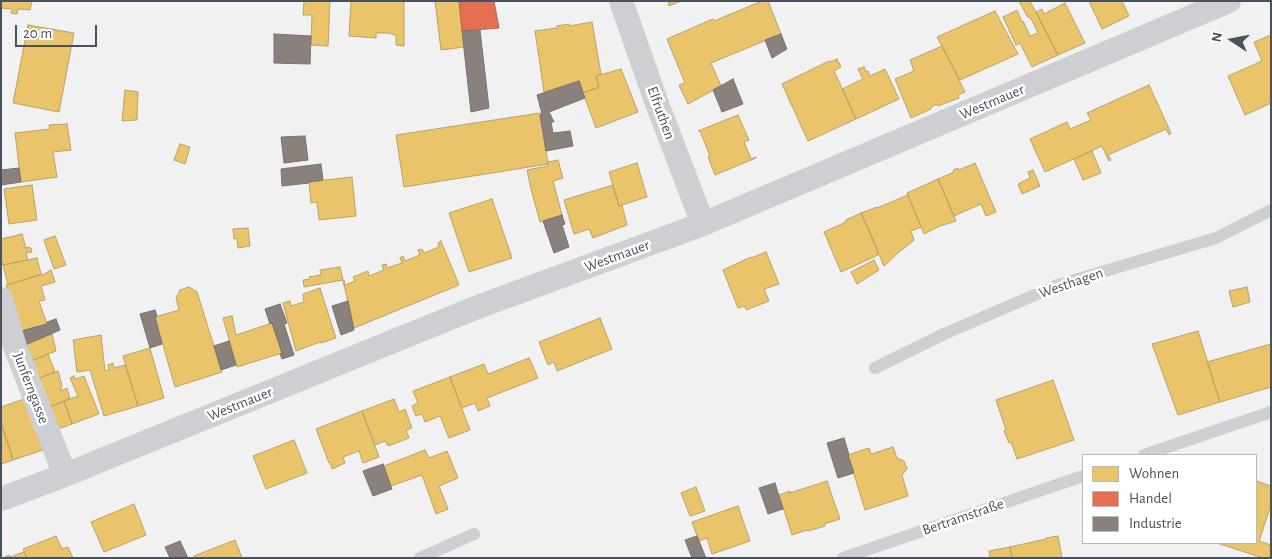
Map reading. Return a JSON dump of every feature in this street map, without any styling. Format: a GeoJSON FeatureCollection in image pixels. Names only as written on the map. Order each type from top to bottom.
{"type":"FeatureCollection","features":[{"type":"Feature","properties":{"kind":"street","name":"Elfruthen"},"geometry":{"type":"LineString","coordinates":[[621,1],[702,224]]}},
{"type":"Feature","properties":{"kind":"street","name":"Westmauer"},"geometry":{"type":"LineString","coordinates":[[1,499],[475,308],[702,224],[1228,1]]}},
{"type":"Feature","properties":{"kind":"street","name":"Junferngasse"},"geometry":{"type":"LineString","coordinates":[[1,299],[15,347],[64,475]]}},
{"type":"Feature","properties":{"kind":"lane","name":"Westhagen"},"geometry":{"type":"LineString","coordinates":[[875,368],[944,334],[1058,284],[1216,238],[1271,210]]}},
{"type":"Feature","properties":{"kind":"lane"},"geometry":{"type":"LineString","coordinates":[[1147,454],[1271,412]]}},
{"type":"Feature","properties":{"kind":"lane","name":"Bertramstraße"},"geometry":{"type":"LineString","coordinates":[[843,558],[1082,476]]}},
{"type":"Feature","properties":{"kind":"lane"},"geometry":{"type":"LineString","coordinates":[[420,558],[474,534]]}},
{"type":"Feature","properties":{"kind":"building: Wohnen"},"geometry":{"type":"Polygon","coordinates":[[[1,1],[32,1],[30,10],[18,9],[17,14],[11,13],[12,9],[1,8],[1,1]]]}},
{"type":"Feature","properties":{"kind":"building: Wohnen"},"geometry":{"type":"Polygon","coordinates":[[[304,1],[330,1],[328,46],[311,45],[312,15],[303,15],[304,1]]]}},
{"type":"Feature","properties":{"kind":"building: Wohnen"},"geometry":{"type":"Polygon","coordinates":[[[351,1],[404,1],[404,46],[396,45],[396,35],[387,33],[376,33],[376,38],[349,36],[351,1]]]}},
{"type":"Feature","properties":{"kind":"building: Wohnen"},"geometry":{"type":"Polygon","coordinates":[[[435,1],[459,1],[464,47],[441,50],[435,1]]]}},
{"type":"Feature","properties":{"kind":"building: Wohnen"},"geometry":{"type":"Polygon","coordinates":[[[668,1],[681,1],[669,6],[668,1]]]}},
{"type":"Feature","properties":{"kind":"building: Wohnen"},"geometry":{"type":"Polygon","coordinates":[[[762,1],[768,1],[781,34],[711,63],[721,86],[688,104],[679,85],[685,83],[667,39],[762,1]]]}},
{"type":"Feature","properties":{"kind":"building: Wohnen"},"geometry":{"type":"Polygon","coordinates":[[[1019,1],[1030,1],[1058,55],[1032,67],[1020,43],[1016,45],[1003,17],[1017,10],[1030,36],[1038,33],[1019,1]]]}},
{"type":"Feature","properties":{"kind":"building: Wohnen"},"geometry":{"type":"Polygon","coordinates":[[[1089,1],[1122,1],[1129,16],[1102,29],[1089,1]]]}},
{"type":"Feature","properties":{"kind":"building: Wohnen"},"geometry":{"type":"Polygon","coordinates":[[[1065,3],[1085,43],[1058,55],[1036,12],[1042,9],[1044,14],[1065,3]]]}},
{"type":"Feature","properties":{"kind":"building: Wohnen"},"geometry":{"type":"Polygon","coordinates":[[[995,11],[1018,54],[960,80],[937,37],[995,11]]]}},
{"type":"Feature","properties":{"kind":"building: Wohnen"},"geometry":{"type":"Polygon","coordinates":[[[592,22],[601,74],[596,76],[599,87],[583,93],[579,81],[544,92],[535,31],[569,24],[569,26],[592,22]]]}},
{"type":"Feature","properties":{"kind":"building: Wohnen"},"geometry":{"type":"Polygon","coordinates":[[[28,25],[74,33],[59,112],[13,103],[28,25]]]}},
{"type":"Feature","properties":{"kind":"building: Wohnen"},"geometry":{"type":"Polygon","coordinates":[[[1271,35],[1271,103],[1245,115],[1228,76],[1262,61],[1254,42],[1271,35]]]}},
{"type":"Feature","properties":{"kind":"building: Wohnen"},"geometry":{"type":"Polygon","coordinates":[[[942,46],[965,92],[958,95],[959,98],[938,106],[937,104],[931,107],[931,109],[911,118],[895,79],[914,71],[910,60],[942,46]]]}},
{"type":"Feature","properties":{"kind":"building: Wohnen"},"geometry":{"type":"Polygon","coordinates":[[[837,59],[841,67],[834,71],[856,119],[808,141],[782,84],[837,59]]]}},
{"type":"Feature","properties":{"kind":"building: Wohnen"},"geometry":{"type":"Polygon","coordinates":[[[864,67],[870,76],[885,69],[899,99],[856,119],[842,89],[863,79],[858,69],[864,67]]]}},
{"type":"Feature","properties":{"kind":"building: Wohnen"},"geometry":{"type":"Polygon","coordinates":[[[621,69],[638,112],[596,128],[583,93],[599,87],[596,76],[621,69]]]}},
{"type":"Feature","properties":{"kind":"building: Wohnen"},"geometry":{"type":"Polygon","coordinates":[[[1149,85],[1171,133],[1169,135],[1166,129],[1108,155],[1111,160],[1109,161],[1102,146],[1045,172],[1030,139],[1067,122],[1070,129],[1091,120],[1087,113],[1149,85]]]}},
{"type":"Feature","properties":{"kind":"building: Wohnen"},"geometry":{"type":"Polygon","coordinates":[[[125,90],[138,92],[137,120],[122,121],[125,90]]]}},
{"type":"Feature","properties":{"kind":"building: Wohnen"},"geometry":{"type":"Polygon","coordinates":[[[540,113],[548,164],[404,187],[396,135],[540,113]]]}},
{"type":"Feature","properties":{"kind":"building: Wohnen"},"geometry":{"type":"Polygon","coordinates":[[[738,115],[749,140],[744,142],[751,159],[756,158],[715,175],[708,157],[710,156],[700,131],[698,131],[738,115]]]}},
{"type":"Feature","properties":{"kind":"building: Wohnen"},"geometry":{"type":"Polygon","coordinates":[[[67,124],[71,150],[53,152],[57,177],[21,182],[15,133],[50,129],[49,125],[67,124]]]}},
{"type":"Feature","properties":{"kind":"building: Wohnen"},"geometry":{"type":"Polygon","coordinates":[[[180,144],[190,147],[185,164],[174,160],[180,144]]]}},
{"type":"Feature","properties":{"kind":"building: Wohnen"},"geometry":{"type":"Polygon","coordinates":[[[1092,151],[1101,173],[1083,180],[1074,159],[1092,151]]]}},
{"type":"Feature","properties":{"kind":"building: Wohnen"},"geometry":{"type":"Polygon","coordinates":[[[558,160],[563,178],[553,181],[562,215],[540,222],[527,170],[548,166],[548,162],[558,160]]]}},
{"type":"Feature","properties":{"kind":"building: Wohnen"},"geometry":{"type":"Polygon","coordinates":[[[637,163],[647,197],[619,206],[609,172],[637,163]]]}},
{"type":"Feature","properties":{"kind":"building: Wohnen"},"geometry":{"type":"Polygon","coordinates":[[[975,163],[996,212],[986,216],[981,204],[954,216],[938,179],[954,172],[953,170],[958,168],[959,170],[975,163]]]}},
{"type":"Feature","properties":{"kind":"building: Wohnen"},"geometry":{"type":"Polygon","coordinates":[[[1033,170],[1040,186],[1022,194],[1018,184],[1030,178],[1028,172],[1033,170]]]}},
{"type":"Feature","properties":{"kind":"building: Wohnen"},"geometry":{"type":"Polygon","coordinates":[[[352,177],[356,216],[319,220],[317,202],[311,203],[309,182],[352,177]]]}},
{"type":"Feature","properties":{"kind":"building: Wohnen"},"geometry":{"type":"Polygon","coordinates":[[[938,179],[956,221],[924,234],[907,193],[938,179]]]}},
{"type":"Feature","properties":{"kind":"building: Wohnen"},"geometry":{"type":"Polygon","coordinates":[[[32,185],[37,220],[9,224],[4,189],[32,185]]]}},
{"type":"Feature","properties":{"kind":"building: Wohnen"},"geometry":{"type":"Polygon","coordinates":[[[613,185],[619,206],[622,205],[627,225],[593,238],[589,229],[574,234],[564,200],[613,185]]]}},
{"type":"Feature","properties":{"kind":"building: Wohnen"},"geometry":{"type":"Polygon","coordinates":[[[908,195],[921,227],[911,231],[914,240],[884,266],[861,213],[908,195]]]}},
{"type":"Feature","properties":{"kind":"building: Wohnen"},"geometry":{"type":"Polygon","coordinates":[[[492,199],[512,258],[469,272],[449,213],[492,199]]]}},
{"type":"Feature","properties":{"kind":"building: Wohnen"},"geometry":{"type":"Polygon","coordinates":[[[861,213],[876,246],[878,255],[841,272],[824,232],[861,213]]]}},
{"type":"Feature","properties":{"kind":"building: Wohnen"},"geometry":{"type":"Polygon","coordinates":[[[248,228],[250,246],[238,248],[237,238],[234,239],[233,229],[248,228]]]}},
{"type":"Feature","properties":{"kind":"building: Wohnen"},"geometry":{"type":"Polygon","coordinates":[[[22,234],[26,249],[27,247],[31,248],[32,252],[26,253],[28,260],[3,265],[1,259],[1,239],[22,234]]]}},
{"type":"Feature","properties":{"kind":"building: Wohnen"},"geometry":{"type":"Polygon","coordinates":[[[55,236],[66,265],[54,269],[44,240],[55,236]]]}},
{"type":"Feature","properties":{"kind":"building: Wohnen"},"geometry":{"type":"Polygon","coordinates":[[[441,241],[459,285],[354,328],[343,281],[344,280],[345,285],[355,281],[353,277],[368,271],[369,276],[384,270],[382,265],[386,264],[387,268],[402,263],[400,258],[403,256],[405,261],[420,255],[418,250],[422,249],[424,253],[439,247],[438,243],[441,241]]]}},
{"type":"Feature","properties":{"kind":"building: Wohnen"},"geometry":{"type":"Polygon","coordinates":[[[766,252],[779,284],[764,289],[769,301],[746,310],[745,306],[738,308],[723,270],[766,252]]]}},
{"type":"Feature","properties":{"kind":"building: Wohnen"},"geometry":{"type":"Polygon","coordinates":[[[37,258],[41,274],[8,285],[3,265],[37,258]]]}},
{"type":"Feature","properties":{"kind":"building: Wohnen"},"geometry":{"type":"Polygon","coordinates":[[[874,260],[879,270],[857,284],[851,272],[874,260]]]}},
{"type":"Feature","properties":{"kind":"building: Wohnen"},"geometry":{"type":"Polygon","coordinates":[[[340,267],[343,280],[304,287],[303,280],[321,275],[320,270],[340,267]]]}},
{"type":"Feature","properties":{"kind":"building: Wohnen"},"geometry":{"type":"Polygon","coordinates":[[[51,270],[55,282],[41,286],[45,300],[39,301],[47,324],[21,331],[6,285],[44,274],[51,270]]]}},
{"type":"Feature","properties":{"kind":"building: Wohnen"},"geometry":{"type":"Polygon","coordinates":[[[189,287],[197,292],[222,372],[175,387],[155,317],[179,310],[176,298],[180,290],[189,287]]]}},
{"type":"Feature","properties":{"kind":"building: Wohnen"},"geometry":{"type":"Polygon","coordinates":[[[1247,287],[1250,302],[1233,307],[1229,291],[1247,287]]]}},
{"type":"Feature","properties":{"kind":"building: Wohnen"},"geometry":{"type":"Polygon","coordinates":[[[320,288],[336,338],[296,351],[283,303],[290,301],[291,306],[304,302],[303,294],[320,288]]]}},
{"type":"Feature","properties":{"kind":"building: Wohnen"},"geometry":{"type":"Polygon","coordinates":[[[232,316],[236,335],[272,323],[282,353],[237,367],[223,318],[232,316]]]}},
{"type":"Feature","properties":{"kind":"building: Wohnen"},"geometry":{"type":"Polygon","coordinates":[[[600,318],[612,349],[557,371],[554,362],[548,365],[539,342],[600,318]]]}},
{"type":"Feature","properties":{"kind":"building: Wohnen"},"geometry":{"type":"Polygon","coordinates":[[[1198,331],[1220,402],[1178,415],[1152,344],[1198,331]]]}},
{"type":"Feature","properties":{"kind":"building: Wohnen"},"geometry":{"type":"Polygon","coordinates":[[[52,334],[56,351],[31,361],[25,345],[52,334]]]}},
{"type":"Feature","properties":{"kind":"building: Wohnen"},"geometry":{"type":"Polygon","coordinates":[[[101,335],[105,371],[109,370],[108,365],[113,363],[114,368],[125,365],[138,406],[104,416],[90,370],[77,372],[73,340],[101,335]]]}},
{"type":"Feature","properties":{"kind":"building: Wohnen"},"geometry":{"type":"Polygon","coordinates":[[[1271,344],[1271,387],[1220,402],[1207,362],[1271,344]]]}},
{"type":"Feature","properties":{"kind":"building: Wohnen"},"geometry":{"type":"Polygon","coordinates":[[[150,348],[164,398],[138,406],[123,356],[150,348]]]}},
{"type":"Feature","properties":{"kind":"building: Wohnen"},"geometry":{"type":"Polygon","coordinates":[[[48,354],[55,372],[37,379],[31,361],[48,354]]]}},
{"type":"Feature","properties":{"kind":"building: Wohnen"},"geometry":{"type":"Polygon","coordinates":[[[529,358],[538,378],[487,398],[490,406],[478,411],[475,403],[462,408],[450,377],[484,364],[488,374],[529,358]]]}},
{"type":"Feature","properties":{"kind":"building: Wohnen"},"geometry":{"type":"Polygon","coordinates":[[[58,371],[62,385],[60,391],[67,388],[70,399],[47,408],[37,379],[58,371]]]}},
{"type":"Feature","properties":{"kind":"building: Wohnen"},"geometry":{"type":"Polygon","coordinates":[[[74,376],[75,379],[84,376],[99,414],[72,424],[64,401],[78,396],[70,378],[74,376]]]}},
{"type":"Feature","properties":{"kind":"building: Wohnen"},"geometry":{"type":"Polygon","coordinates":[[[450,377],[470,430],[449,438],[440,416],[425,422],[422,414],[416,416],[412,406],[418,403],[413,391],[450,377]]]}},
{"type":"Feature","properties":{"kind":"building: Wohnen"},"geometry":{"type":"Polygon","coordinates":[[[1053,380],[1074,440],[1017,459],[1011,442],[1009,443],[1004,431],[1006,430],[996,400],[1053,380]]]}},
{"type":"Feature","properties":{"kind":"building: Wohnen"},"geometry":{"type":"Polygon","coordinates":[[[24,399],[43,450],[13,460],[1,422],[1,407],[24,399]]]}},
{"type":"Feature","properties":{"kind":"building: Wohnen"},"geometry":{"type":"Polygon","coordinates":[[[394,399],[399,412],[405,409],[412,428],[406,430],[409,438],[388,446],[385,441],[375,445],[362,411],[394,399]]]}},
{"type":"Feature","properties":{"kind":"building: Wohnen"},"geometry":{"type":"Polygon","coordinates":[[[64,401],[72,424],[56,430],[47,408],[64,401]]]}},
{"type":"Feature","properties":{"kind":"building: Wohnen"},"geometry":{"type":"Polygon","coordinates":[[[362,411],[379,457],[363,463],[359,451],[343,457],[345,463],[332,469],[316,429],[362,411]]]}},
{"type":"Feature","properties":{"kind":"building: Wohnen"},"geometry":{"type":"Polygon","coordinates":[[[1,422],[13,460],[1,464],[1,422]]]}},
{"type":"Feature","properties":{"kind":"building: Wohnen"},"geometry":{"type":"Polygon","coordinates":[[[294,440],[307,473],[266,489],[253,456],[294,440]]]}},
{"type":"Feature","properties":{"kind":"building: Wohnen"},"geometry":{"type":"Polygon","coordinates":[[[893,447],[897,458],[904,461],[907,469],[902,475],[908,496],[865,510],[848,455],[869,448],[871,454],[893,447]]]}},
{"type":"Feature","properties":{"kind":"building: Wohnen"},"geometry":{"type":"Polygon","coordinates":[[[425,450],[429,458],[447,451],[458,478],[439,486],[448,509],[436,514],[422,475],[391,486],[384,466],[425,450]]]}},
{"type":"Feature","properties":{"kind":"building: Wohnen"},"geometry":{"type":"Polygon","coordinates":[[[827,481],[840,519],[824,524],[825,526],[792,535],[779,495],[827,481]]]}},
{"type":"Feature","properties":{"kind":"building: Wohnen"},"geometry":{"type":"Polygon","coordinates":[[[1257,481],[1271,486],[1271,505],[1259,541],[1271,545],[1271,558],[1263,558],[1220,544],[1257,544],[1257,481]]]}},
{"type":"Feature","properties":{"kind":"building: Wohnen"},"geometry":{"type":"Polygon","coordinates":[[[696,487],[705,511],[690,516],[681,493],[696,487]]]}},
{"type":"Feature","properties":{"kind":"building: Wohnen"},"geometry":{"type":"Polygon","coordinates":[[[134,504],[146,535],[104,552],[91,522],[134,504]]]}},
{"type":"Feature","properties":{"kind":"building: Wohnen"},"geometry":{"type":"Polygon","coordinates":[[[738,506],[750,541],[712,554],[707,538],[699,541],[692,522],[738,506]]]}},
{"type":"Feature","properties":{"kind":"building: Wohnen"},"geometry":{"type":"Polygon","coordinates":[[[56,536],[62,549],[68,547],[73,558],[27,558],[23,549],[56,536]]]}},
{"type":"Feature","properties":{"kind":"building: Wohnen"},"geometry":{"type":"Polygon","coordinates":[[[1058,536],[1062,558],[1012,558],[1010,547],[1058,536]]]}},
{"type":"Feature","properties":{"kind":"building: Wohnen"},"geometry":{"type":"Polygon","coordinates":[[[235,540],[242,558],[195,558],[194,556],[235,540]]]}},
{"type":"Feature","properties":{"kind":"building: Wohnen"},"geometry":{"type":"Polygon","coordinates":[[[1010,547],[1012,558],[990,558],[989,551],[1010,547]]]}},
{"type":"Feature","properties":{"kind":"building: Wohnen"},"geometry":{"type":"Polygon","coordinates":[[[24,552],[27,558],[3,558],[9,555],[10,557],[24,552]]]}},
{"type":"Feature","properties":{"kind":"building: Handel"},"geometry":{"type":"Polygon","coordinates":[[[459,1],[494,1],[499,28],[462,31],[459,1]]]}},
{"type":"Feature","properties":{"kind":"building: Industrie"},"geometry":{"type":"Polygon","coordinates":[[[480,30],[489,108],[471,112],[462,31],[480,30]]]}},
{"type":"Feature","properties":{"kind":"building: Industrie"},"geometry":{"type":"Polygon","coordinates":[[[274,34],[311,36],[310,64],[274,63],[274,34]]]}},
{"type":"Feature","properties":{"kind":"building: Industrie"},"geometry":{"type":"Polygon","coordinates":[[[781,34],[787,49],[772,58],[765,40],[781,34]]]}},
{"type":"Feature","properties":{"kind":"building: Industrie"},"geometry":{"type":"Polygon","coordinates":[[[733,79],[743,104],[722,112],[713,90],[733,79]]]}},
{"type":"Feature","properties":{"kind":"building: Industrie"},"geometry":{"type":"Polygon","coordinates":[[[579,81],[585,98],[549,112],[554,122],[551,122],[553,133],[570,131],[573,146],[546,151],[540,115],[542,114],[537,95],[579,81]]]}},
{"type":"Feature","properties":{"kind":"building: Industrie"},"geometry":{"type":"Polygon","coordinates":[[[305,136],[308,160],[284,163],[281,137],[305,136]]]}},
{"type":"Feature","properties":{"kind":"building: Industrie"},"geometry":{"type":"Polygon","coordinates":[[[321,164],[323,180],[282,186],[281,169],[321,164]]]}},
{"type":"Feature","properties":{"kind":"building: Industrie"},"geometry":{"type":"Polygon","coordinates":[[[19,168],[21,182],[1,185],[1,170],[19,168]]]}},
{"type":"Feature","properties":{"kind":"building: Industrie"},"geometry":{"type":"Polygon","coordinates":[[[562,215],[565,224],[562,225],[569,247],[554,253],[543,221],[562,215]]]}},
{"type":"Feature","properties":{"kind":"building: Industrie"},"geometry":{"type":"Polygon","coordinates":[[[348,301],[354,330],[341,335],[332,306],[348,301]]]}},
{"type":"Feature","properties":{"kind":"building: Industrie"},"geometry":{"type":"Polygon","coordinates":[[[280,304],[287,323],[284,324],[294,355],[282,359],[280,354],[282,353],[272,323],[270,324],[265,309],[280,304]]]}},
{"type":"Feature","properties":{"kind":"building: Industrie"},"geometry":{"type":"Polygon","coordinates":[[[155,310],[162,344],[150,348],[140,314],[155,310]]]}},
{"type":"Feature","properties":{"kind":"building: Industrie"},"geometry":{"type":"Polygon","coordinates":[[[56,319],[60,330],[25,345],[21,331],[47,324],[47,322],[56,319]]]}},
{"type":"Feature","properties":{"kind":"building: Industrie"},"geometry":{"type":"Polygon","coordinates":[[[229,341],[236,365],[221,370],[214,346],[229,341]]]}},
{"type":"Feature","properties":{"kind":"building: Industrie"},"geometry":{"type":"Polygon","coordinates":[[[844,438],[854,473],[838,478],[827,443],[844,438]]]}},
{"type":"Feature","properties":{"kind":"building: Industrie"},"geometry":{"type":"Polygon","coordinates":[[[383,464],[392,489],[373,496],[363,471],[383,464]]]}},
{"type":"Feature","properties":{"kind":"building: Industrie"},"geometry":{"type":"Polygon","coordinates":[[[775,483],[783,509],[768,514],[759,488],[775,483]]]}},
{"type":"Feature","properties":{"kind":"building: Industrie"},"geometry":{"type":"Polygon","coordinates":[[[697,536],[706,558],[692,558],[685,540],[697,536]]]}},
{"type":"Feature","properties":{"kind":"building: Industrie"},"geometry":{"type":"Polygon","coordinates":[[[180,541],[188,558],[170,558],[165,547],[180,541]]]}}]}
